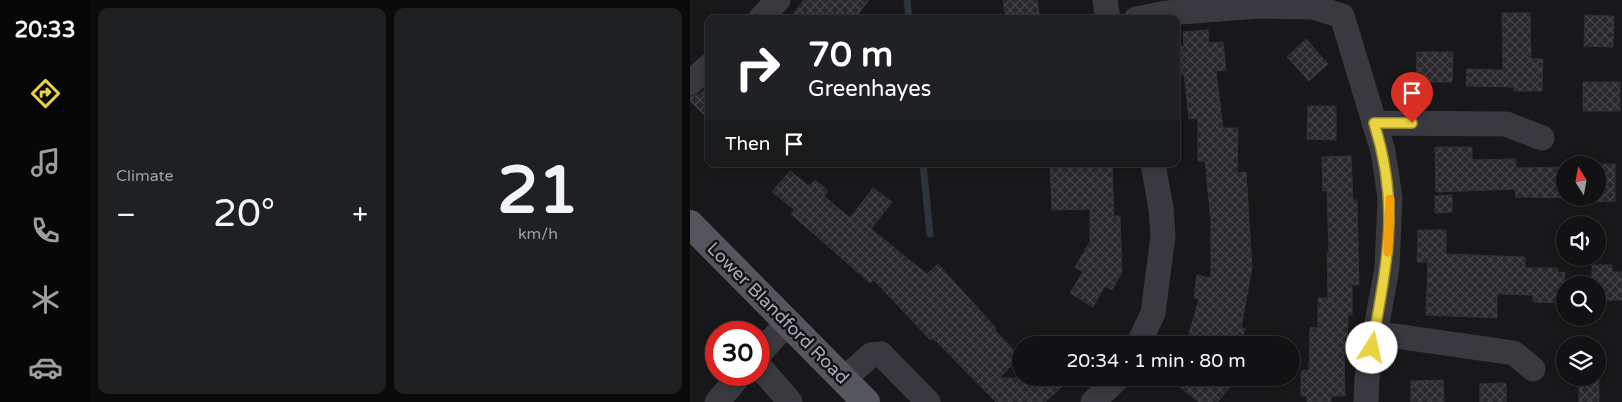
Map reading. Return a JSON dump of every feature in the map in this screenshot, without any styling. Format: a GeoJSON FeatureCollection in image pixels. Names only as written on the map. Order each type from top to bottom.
{"type":"FeatureCollection","features":[{"type":"Feature","properties":{"kind":"main road","name":"Lower Blandford Road"},"geometry":{"type":"LineString","coordinates":[[690,224],[866,402]]}},
{"type":"Feature","properties":{"kind":"street"},"geometry":{"type":"LineString","coordinates":[[764,15],[778,0]]}},
{"type":"Feature","properties":{"kind":"street"},"geometry":{"type":"LineString","coordinates":[[1105,0],[1107,15]]}},
{"type":"Feature","properties":{"kind":"street"},"geometry":{"type":"LineString","coordinates":[[1157,15],[1259,6],[1347,8],[1374,123],[1383,151],[1390,216],[1386,268],[1367,378],[1366,402]]}},
{"type":"Feature","properties":{"kind":"street"},"geometry":{"type":"LineString","coordinates":[[690,83],[705,70]]}},
{"type":"Feature","properties":{"kind":"street"},"geometry":{"type":"LineString","coordinates":[[1374,123],[1506,124],[1542,138]]}},
{"type":"Feature","properties":{"kind":"street"},"geometry":{"type":"LineString","coordinates":[[1142,336],[1153,313],[1163,236],[1162,208],[1154,167]]}},
{"type":"Feature","properties":{"kind":"street"},"geometry":{"type":"LineString","coordinates":[[770,342],[788,322]]}},
{"type":"Feature","properties":{"kind":"street"},"geometry":{"type":"LineString","coordinates":[[1374,333],[1514,352],[1533,369]]}},
{"type":"Feature","properties":{"kind":"street"},"geometry":{"type":"LineString","coordinates":[[844,379],[871,355],[881,354],[928,402]]}},
{"type":"Feature","properties":{"kind":"street"},"geometry":{"type":"LineString","coordinates":[[770,379],[790,402]]}},
{"type":"Feature","properties":{"kind":"street"},"geometry":{"type":"LineString","coordinates":[[716,402],[730,386]]}},
{"type":"Feature","properties":{"kind":"street"},"geometry":{"type":"LineString","coordinates":[[1093,402],[1110,386]]}},
{"type":"Feature","properties":{"kind":"building"},"geometry":{"type":"Polygon","coordinates":[[[804,0],[869,0],[857,15],[792,15],[804,0]]]}},
{"type":"Feature","properties":{"kind":"building"},"geometry":{"type":"Polygon","coordinates":[[[1003,0],[1037,0],[1039,15],[1005,15],[1003,0]]]}},
{"type":"Feature","properties":{"kind":"building"},"geometry":{"type":"Polygon","coordinates":[[[1502,13],[1530,13],[1531,59],[1543,59],[1542,91],[1514,91],[1514,87],[1466,86],[1467,69],[1503,70],[1502,13]]]}},
{"type":"Feature","properties":{"kind":"building"},"geometry":{"type":"Polygon","coordinates":[[[1585,15],[1614,16],[1613,47],[1584,46],[1585,15]]]}},
{"type":"Feature","properties":{"kind":"building"},"geometry":{"type":"Polygon","coordinates":[[[1208,30],[1209,43],[1223,42],[1226,70],[1216,71],[1223,128],[1238,128],[1237,173],[1246,172],[1252,268],[1241,328],[1245,329],[1243,336],[1188,336],[1199,299],[1194,298],[1197,275],[1211,278],[1211,222],[1205,161],[1198,161],[1198,118],[1189,119],[1184,74],[1180,74],[1180,46],[1184,46],[1183,32],[1208,30]]]}},
{"type":"Feature","properties":{"kind":"building"},"geometry":{"type":"Polygon","coordinates":[[[1306,39],[1328,64],[1309,81],[1287,57],[1306,39]]]}},
{"type":"Feature","properties":{"kind":"building"},"geometry":{"type":"Polygon","coordinates":[[[1417,52],[1453,52],[1452,82],[1416,82],[1417,52]]]}},
{"type":"Feature","properties":{"kind":"building"},"geometry":{"type":"Polygon","coordinates":[[[1583,82],[1620,82],[1620,111],[1583,111],[1583,82]]]}},
{"type":"Feature","properties":{"kind":"building"},"geometry":{"type":"Polygon","coordinates":[[[705,89],[705,116],[690,101],[690,97],[705,89]]]}},
{"type":"Feature","properties":{"kind":"building"},"geometry":{"type":"Polygon","coordinates":[[[1308,106],[1336,106],[1336,140],[1307,139],[1308,106]]]}},
{"type":"Feature","properties":{"kind":"building"},"geometry":{"type":"Polygon","coordinates":[[[1435,147],[1472,147],[1472,160],[1516,159],[1516,168],[1556,167],[1556,198],[1516,197],[1515,189],[1436,192],[1435,147]]]}},
{"type":"Feature","properties":{"kind":"building"},"geometry":{"type":"Polygon","coordinates":[[[1351,156],[1353,200],[1357,200],[1359,285],[1352,285],[1352,315],[1348,315],[1347,352],[1344,352],[1345,396],[1331,396],[1331,402],[1307,402],[1307,396],[1301,396],[1301,371],[1309,370],[1310,327],[1318,328],[1318,298],[1328,298],[1327,190],[1323,191],[1322,157],[1351,156]]]}},
{"type":"Feature","properties":{"kind":"building"},"geometry":{"type":"Polygon","coordinates":[[[1606,164],[1615,164],[1615,201],[1606,201],[1606,164]]]}},
{"type":"Feature","properties":{"kind":"building"},"geometry":{"type":"Polygon","coordinates":[[[1050,167],[1112,167],[1114,216],[1120,216],[1122,272],[1112,290],[1105,286],[1093,307],[1070,293],[1083,272],[1075,267],[1090,242],[1090,209],[1052,210],[1050,167]]]}},
{"type":"Feature","properties":{"kind":"building"},"geometry":{"type":"Polygon","coordinates":[[[790,171],[809,186],[815,180],[828,191],[824,196],[850,218],[873,188],[892,202],[871,229],[927,274],[938,264],[1012,348],[1012,365],[999,378],[1012,378],[1012,386],[1062,387],[1045,402],[996,402],[933,338],[930,340],[874,280],[870,283],[791,214],[795,210],[772,192],[790,171]]]}},
{"type":"Feature","properties":{"kind":"building"},"geometry":{"type":"Polygon","coordinates":[[[1452,195],[1452,212],[1435,213],[1435,196],[1452,195]]]}},
{"type":"Feature","properties":{"kind":"building"},"geometry":{"type":"Polygon","coordinates":[[[1418,230],[1446,230],[1446,254],[1525,257],[1525,268],[1558,268],[1558,273],[1565,272],[1565,276],[1556,276],[1556,303],[1533,302],[1533,295],[1497,294],[1497,318],[1426,315],[1428,262],[1417,262],[1418,230]]]}},
{"type":"Feature","properties":{"kind":"building"},"geometry":{"type":"Polygon","coordinates":[[[1612,265],[1612,272],[1622,272],[1622,300],[1606,300],[1606,276],[1592,276],[1592,266],[1612,265]]]}},
{"type":"Feature","properties":{"kind":"building"},"geometry":{"type":"Polygon","coordinates":[[[1443,380],[1444,402],[1411,402],[1411,381],[1443,380]]]}},
{"type":"Feature","properties":{"kind":"building"},"geometry":{"type":"Polygon","coordinates":[[[1506,383],[1506,402],[1480,402],[1480,384],[1506,383]]]}},
{"type":"Feature","properties":{"kind":"building"},"geometry":{"type":"Polygon","coordinates":[[[1178,386],[1230,386],[1218,402],[1199,402],[1178,386]]]}},
{"type":"Feature","properties":{"kind":"building"},"geometry":{"type":"Polygon","coordinates":[[[1579,386],[1599,386],[1599,402],[1579,402],[1579,386]]]}},
{"type":"Feature","properties":{"kind":"waterway"},"geometry":{"type":"LineString","coordinates":[[907,0],[909,15]]}},
{"type":"Feature","properties":{"kind":"waterway"},"geometry":{"type":"LineString","coordinates":[[923,167],[930,234]]}},
{"type":"Feature","properties":{"kind":"slow traffic"},"geometry":{"type":"LineString","coordinates":[[1388,252],[1390,199]]}},
{"type":"Feature","properties":{"kind":"route"},"geometry":{"type":"LineString","coordinates":[[1372,348],[1386,268],[1390,216],[1390,198],[1383,151],[1374,123],[1412,123]]}}]}
